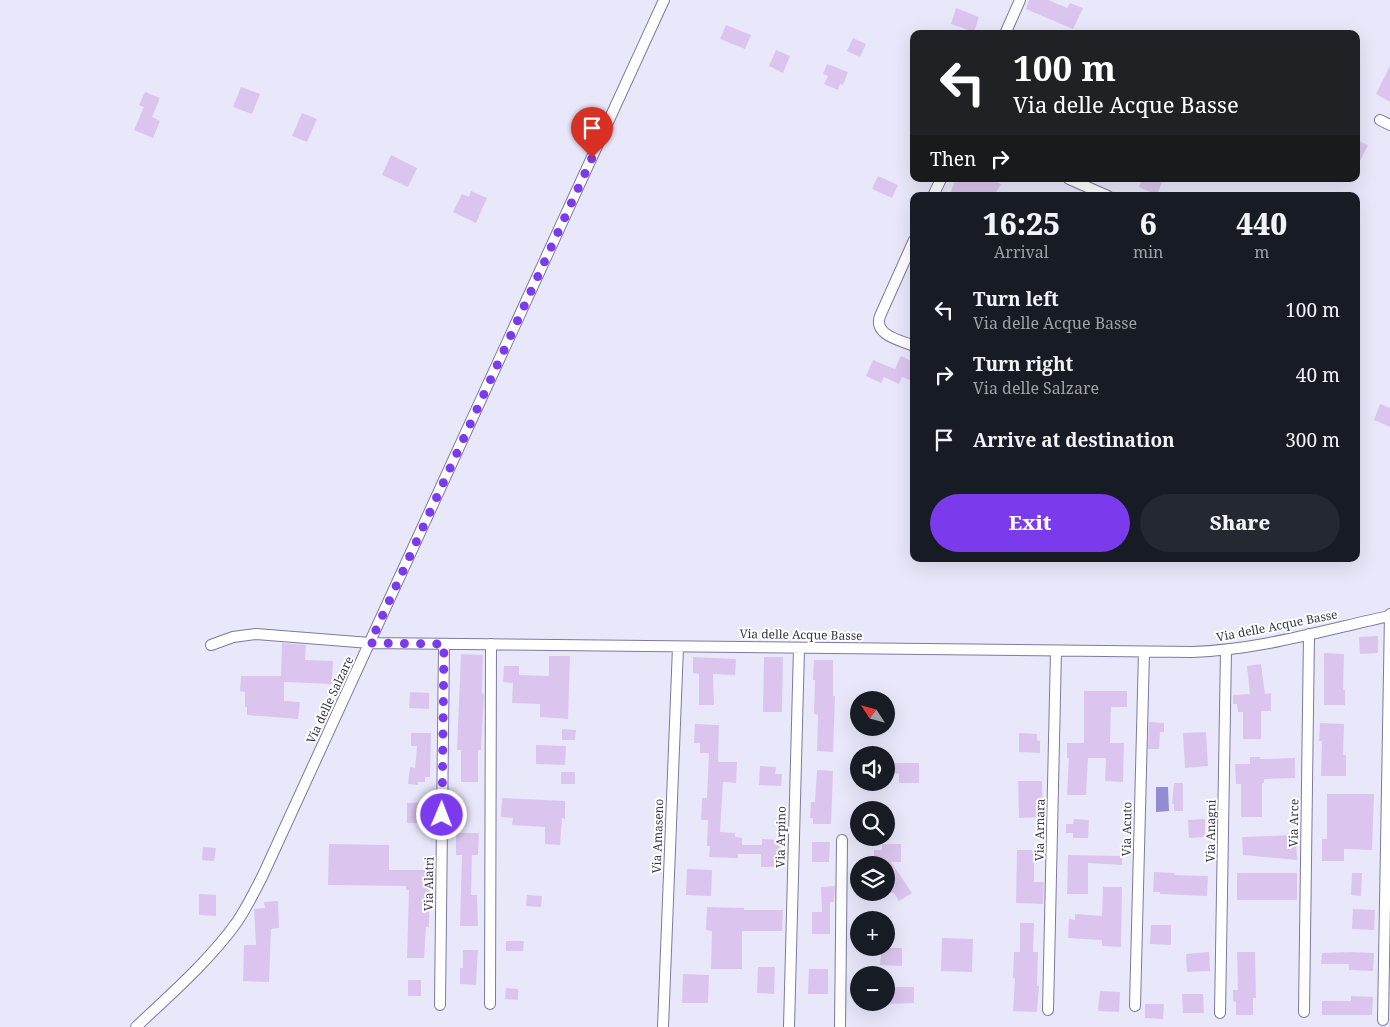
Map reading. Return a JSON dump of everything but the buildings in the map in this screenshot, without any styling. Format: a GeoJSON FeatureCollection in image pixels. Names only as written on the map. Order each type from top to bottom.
{"type":"FeatureCollection","features":[{"type":"Feature","properties":{"kind":"street","name":"Via delle Salzare"},"geometry":{"type":"LineString","coordinates":[[136,1027],[206,959],[224,938],[241,915],[268,865],[664,0]]}},
{"type":"Feature","properties":{"kind":"street"},"geometry":{"type":"LineString","coordinates":[[1008,30],[1020,0]]}},
{"type":"Feature","properties":{"kind":"street"},"geometry":{"type":"LineString","coordinates":[[1380,120],[1390,125]]}},
{"type":"Feature","properties":{"kind":"street"},"geometry":{"type":"LineString","coordinates":[[1076,182],[1099,192]]}},
{"type":"Feature","properties":{"kind":"street"},"geometry":{"type":"LineString","coordinates":[[910,249],[878,324],[883,332],[910,344]]}},
{"type":"Feature","properties":{"kind":"street","name":"Via delle Acque Basse"},"geometry":{"type":"LineString","coordinates":[[211,645],[233,637],[256,634],[370,643],[1192,652],[1226,650],[1309,634],[1390,615]]}},
{"type":"Feature","properties":{"kind":"street"},"geometry":{"type":"LineString","coordinates":[[1383,1020],[1390,615]]}},
{"type":"Feature","properties":{"kind":"street","name":"Via Arce"},"geometry":{"type":"LineString","coordinates":[[1304,1012],[1309,634]]}},
{"type":"Feature","properties":{"kind":"street","name":"Via Alatri"},"geometry":{"type":"LineString","coordinates":[[440,1005],[444,644]]}},
{"type":"Feature","properties":{"kind":"street"},"geometry":{"type":"LineString","coordinates":[[490,1004],[491,644]]}},
{"type":"Feature","properties":{"kind":"street","name":"Via Amaseno"},"geometry":{"type":"LineString","coordinates":[[663,1027],[678,646]]}},
{"type":"Feature","properties":{"kind":"street","name":"Via Arpino"},"geometry":{"type":"LineString","coordinates":[[789,1027],[799,648]]}},
{"type":"Feature","properties":{"kind":"street","name":"Via Anagni"},"geometry":{"type":"LineString","coordinates":[[1220,1013],[1226,650]]}},
{"type":"Feature","properties":{"kind":"street","name":"Via Arnara"},"geometry":{"type":"LineString","coordinates":[[1048,1010],[1056,651]]}},
{"type":"Feature","properties":{"kind":"street","name":"Via Acuto"},"geometry":{"type":"LineString","coordinates":[[1135,1006],[1144,652]]}},
{"type":"Feature","properties":{"kind":"street"},"geometry":{"type":"LineString","coordinates":[[840,1027],[842,840]]}},
{"type":"Feature","properties":{"kind":"shaded area"},"geometry":{"type":"Polygon","coordinates":[[[1156,787],[1168,787],[1169,811],[1156,812],[1156,787]]]}},
{"type":"Feature","properties":{"kind":"route"},"geometry":{"type":"LineString","coordinates":[[442,815],[444,644],[370,643],[592,158]]}}]}
